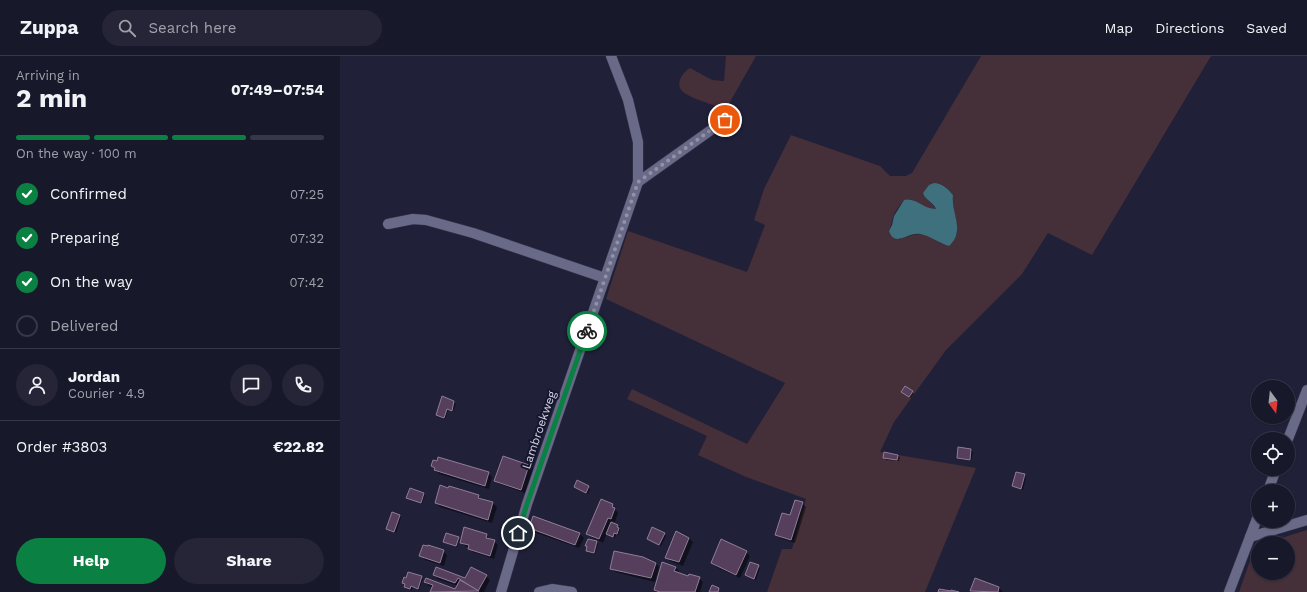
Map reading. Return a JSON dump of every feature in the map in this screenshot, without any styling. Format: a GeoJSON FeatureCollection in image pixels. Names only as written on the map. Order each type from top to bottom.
{"type":"FeatureCollection","features":[{"type":"Feature","properties":{"kind":"street","name":"Lambroekweg"},"geometry":{"type":"LineString","coordinates":[[501,592],[527,504],[638,182],[638,142],[628,100],[610,56]]}},
{"type":"Feature","properties":{"kind":"street"},"geometry":{"type":"LineString","coordinates":[[638,182],[725,120]]}},
{"type":"Feature","properties":{"kind":"street"},"geometry":{"type":"LineString","coordinates":[[388,224],[413,219],[437,222],[473,232],[605,278]]}},
{"type":"Feature","properties":{"kind":"street"},"geometry":{"type":"LineString","coordinates":[[1291,432],[1307,390]]}},
{"type":"Feature","properties":{"kind":"street"},"geometry":{"type":"LineString","coordinates":[[1250,537],[1307,520]]}},
{"type":"Feature","properties":{"kind":"street"},"geometry":{"type":"LineString","coordinates":[[1229,592],[1253,528]]}},
{"type":"Feature","properties":{"kind":"street"},"geometry":{"type":"LineString","coordinates":[[539,592],[552,589],[572,592]]}},
{"type":"Feature","properties":{"kind":"shaded area"},"geometry":{"type":"Polygon","coordinates":[[[726,56],[756,56],[726,109],[697,99],[682,91],[679,85],[681,78],[690,68],[712,80],[724,81],[726,56]]]}},
{"type":"Feature","properties":{"kind":"shaded area"},"geometry":{"type":"Polygon","coordinates":[[[981,56],[1211,56],[1092,255],[1048,233],[1022,274],[946,350],[894,422],[880,452],[976,468],[925,592],[767,592],[782,549],[792,549],[806,499],[746,477],[698,455],[707,436],[627,399],[632,389],[747,444],[785,383],[606,299],[628,231],[747,272],[765,225],[754,220],[764,189],[791,135],[880,166],[890,176],[906,176],[912,173],[981,56]],[[934,183],[923,193],[936,209],[926,208],[915,201],[908,199],[904,200],[898,208],[889,231],[899,239],[921,234],[926,235],[942,244],[957,235],[953,195],[945,187],[934,183]]]}},
{"type":"Feature","properties":{"kind":"shaded area"},"geometry":{"type":"Polygon","coordinates":[[[934,183],[942,185],[953,195],[957,222],[957,234],[954,240],[949,246],[928,236],[920,234],[898,239],[892,236],[889,231],[894,216],[904,200],[913,200],[927,207],[936,209],[923,193],[929,185],[934,183]]]}},
{"type":"Feature","properties":{"kind":"shaded area"},"geometry":{"type":"Polygon","coordinates":[[[1307,530],[1307,592],[1239,592],[1251,558],[1251,580],[1295,580],[1295,536],[1288,536],[1307,530]]]}},
{"type":"Feature","properties":{"kind":"building"},"geometry":{"type":"Polygon","coordinates":[[[905,386],[913,391],[909,397],[901,392],[905,386]]]}},
{"type":"Feature","properties":{"kind":"building"},"geometry":{"type":"Polygon","coordinates":[[[442,396],[454,401],[452,411],[447,409],[444,418],[436,415],[442,396]]]}},
{"type":"Feature","properties":{"kind":"building"},"geometry":{"type":"Polygon","coordinates":[[[958,447],[971,449],[970,460],[957,458],[958,447]]]}},
{"type":"Feature","properties":{"kind":"building"},"geometry":{"type":"Polygon","coordinates":[[[884,452],[898,455],[897,460],[883,458],[884,452]]]}},
{"type":"Feature","properties":{"kind":"building"},"geometry":{"type":"Polygon","coordinates":[[[503,456],[529,465],[521,490],[494,481],[503,456]]]}},
{"type":"Feature","properties":{"kind":"building"},"geometry":{"type":"Polygon","coordinates":[[[438,457],[489,472],[485,486],[434,470],[435,468],[431,466],[433,460],[437,461],[438,457]]]}},
{"type":"Feature","properties":{"kind":"building"},"geometry":{"type":"Polygon","coordinates":[[[1016,472],[1025,474],[1021,489],[1012,486],[1016,472]]]}},
{"type":"Feature","properties":{"kind":"building"},"geometry":{"type":"Polygon","coordinates":[[[577,480],[589,486],[586,493],[574,487],[577,480]]]}},
{"type":"Feature","properties":{"kind":"building"},"geometry":{"type":"Polygon","coordinates":[[[440,485],[448,488],[449,486],[479,495],[478,498],[493,502],[488,520],[435,503],[440,485]]]}},
{"type":"Feature","properties":{"kind":"building"},"geometry":{"type":"Polygon","coordinates":[[[410,488],[424,493],[421,503],[406,498],[410,488]]]}},
{"type":"Feature","properties":{"kind":"building"},"geometry":{"type":"Polygon","coordinates":[[[601,499],[613,504],[612,507],[615,508],[611,519],[608,518],[599,539],[586,534],[601,499]]]}},
{"type":"Feature","properties":{"kind":"building"},"geometry":{"type":"Polygon","coordinates":[[[795,500],[803,502],[791,540],[775,535],[782,513],[790,515],[795,500]]]}},
{"type":"Feature","properties":{"kind":"building"},"geometry":{"type":"Polygon","coordinates":[[[392,512],[400,515],[394,532],[386,529],[392,512]]]}},
{"type":"Feature","properties":{"kind":"building"},"geometry":{"type":"Polygon","coordinates":[[[533,516],[580,533],[575,545],[529,528],[533,516]]]}},
{"type":"Feature","properties":{"kind":"building"},"geometry":{"type":"Polygon","coordinates":[[[611,522],[618,525],[617,527],[619,528],[617,534],[614,533],[613,537],[606,534],[611,522]]]}},
{"type":"Feature","properties":{"kind":"building"},"geometry":{"type":"Polygon","coordinates":[[[464,527],[487,534],[486,538],[495,540],[490,556],[468,549],[469,545],[460,543],[464,527]]]}},
{"type":"Feature","properties":{"kind":"building"},"geometry":{"type":"Polygon","coordinates":[[[652,527],[665,533],[659,545],[647,539],[652,527]]]}},
{"type":"Feature","properties":{"kind":"building"},"geometry":{"type":"Polygon","coordinates":[[[676,531],[689,538],[679,562],[665,558],[676,531]]]}},
{"type":"Feature","properties":{"kind":"building"},"geometry":{"type":"Polygon","coordinates":[[[446,533],[459,537],[456,546],[443,542],[446,533]]]}},
{"type":"Feature","properties":{"kind":"building"},"geometry":{"type":"Polygon","coordinates":[[[588,539],[597,541],[594,553],[586,551],[587,546],[585,546],[588,539]]]}},
{"type":"Feature","properties":{"kind":"building"},"geometry":{"type":"Polygon","coordinates":[[[721,539],[747,551],[736,575],[711,563],[721,539]]]}},
{"type":"Feature","properties":{"kind":"building"},"geometry":{"type":"Polygon","coordinates":[[[423,545],[444,550],[440,563],[419,556],[423,545]]]}},
{"type":"Feature","properties":{"kind":"building"},"geometry":{"type":"Polygon","coordinates":[[[614,551],[643,557],[656,563],[651,578],[610,569],[614,551]]]}},
{"type":"Feature","properties":{"kind":"building"},"geometry":{"type":"Polygon","coordinates":[[[662,562],[676,567],[674,571],[688,576],[689,574],[700,577],[695,592],[660,592],[654,590],[662,562]]]}},
{"type":"Feature","properties":{"kind":"building"},"geometry":{"type":"Polygon","coordinates":[[[750,562],[759,565],[754,579],[745,575],[750,562]]]}},
{"type":"Feature","properties":{"kind":"building"},"geometry":{"type":"Polygon","coordinates":[[[436,567],[465,578],[471,567],[487,575],[478,591],[458,578],[455,583],[433,575],[436,567]]]}},
{"type":"Feature","properties":{"kind":"building"},"geometry":{"type":"Polygon","coordinates":[[[408,572],[422,576],[418,589],[411,586],[410,589],[404,587],[405,584],[402,583],[408,572]]]}},
{"type":"Feature","properties":{"kind":"building"},"geometry":{"type":"Polygon","coordinates":[[[426,578],[455,589],[460,580],[479,591],[430,592],[433,585],[424,582],[426,578]]]}},
{"type":"Feature","properties":{"kind":"building"},"geometry":{"type":"Polygon","coordinates":[[[975,578],[999,587],[998,592],[970,591],[975,578]]]}},
{"type":"Feature","properties":{"kind":"building"},"geometry":{"type":"Polygon","coordinates":[[[712,585],[719,588],[718,592],[709,592],[712,585]]]}},
{"type":"Feature","properties":{"kind":"building"},"geometry":{"type":"Polygon","coordinates":[[[939,589],[951,590],[959,592],[938,592],[939,589]]]}},
{"type":"Feature","properties":{"kind":"way so far"},"geometry":{"type":"LineString","coordinates":[[587,331],[638,182],[725,120]]}},
{"type":"Feature","properties":{"kind":"route"},"geometry":{"type":"LineString","coordinates":[[518,533],[587,331]]}}]}
